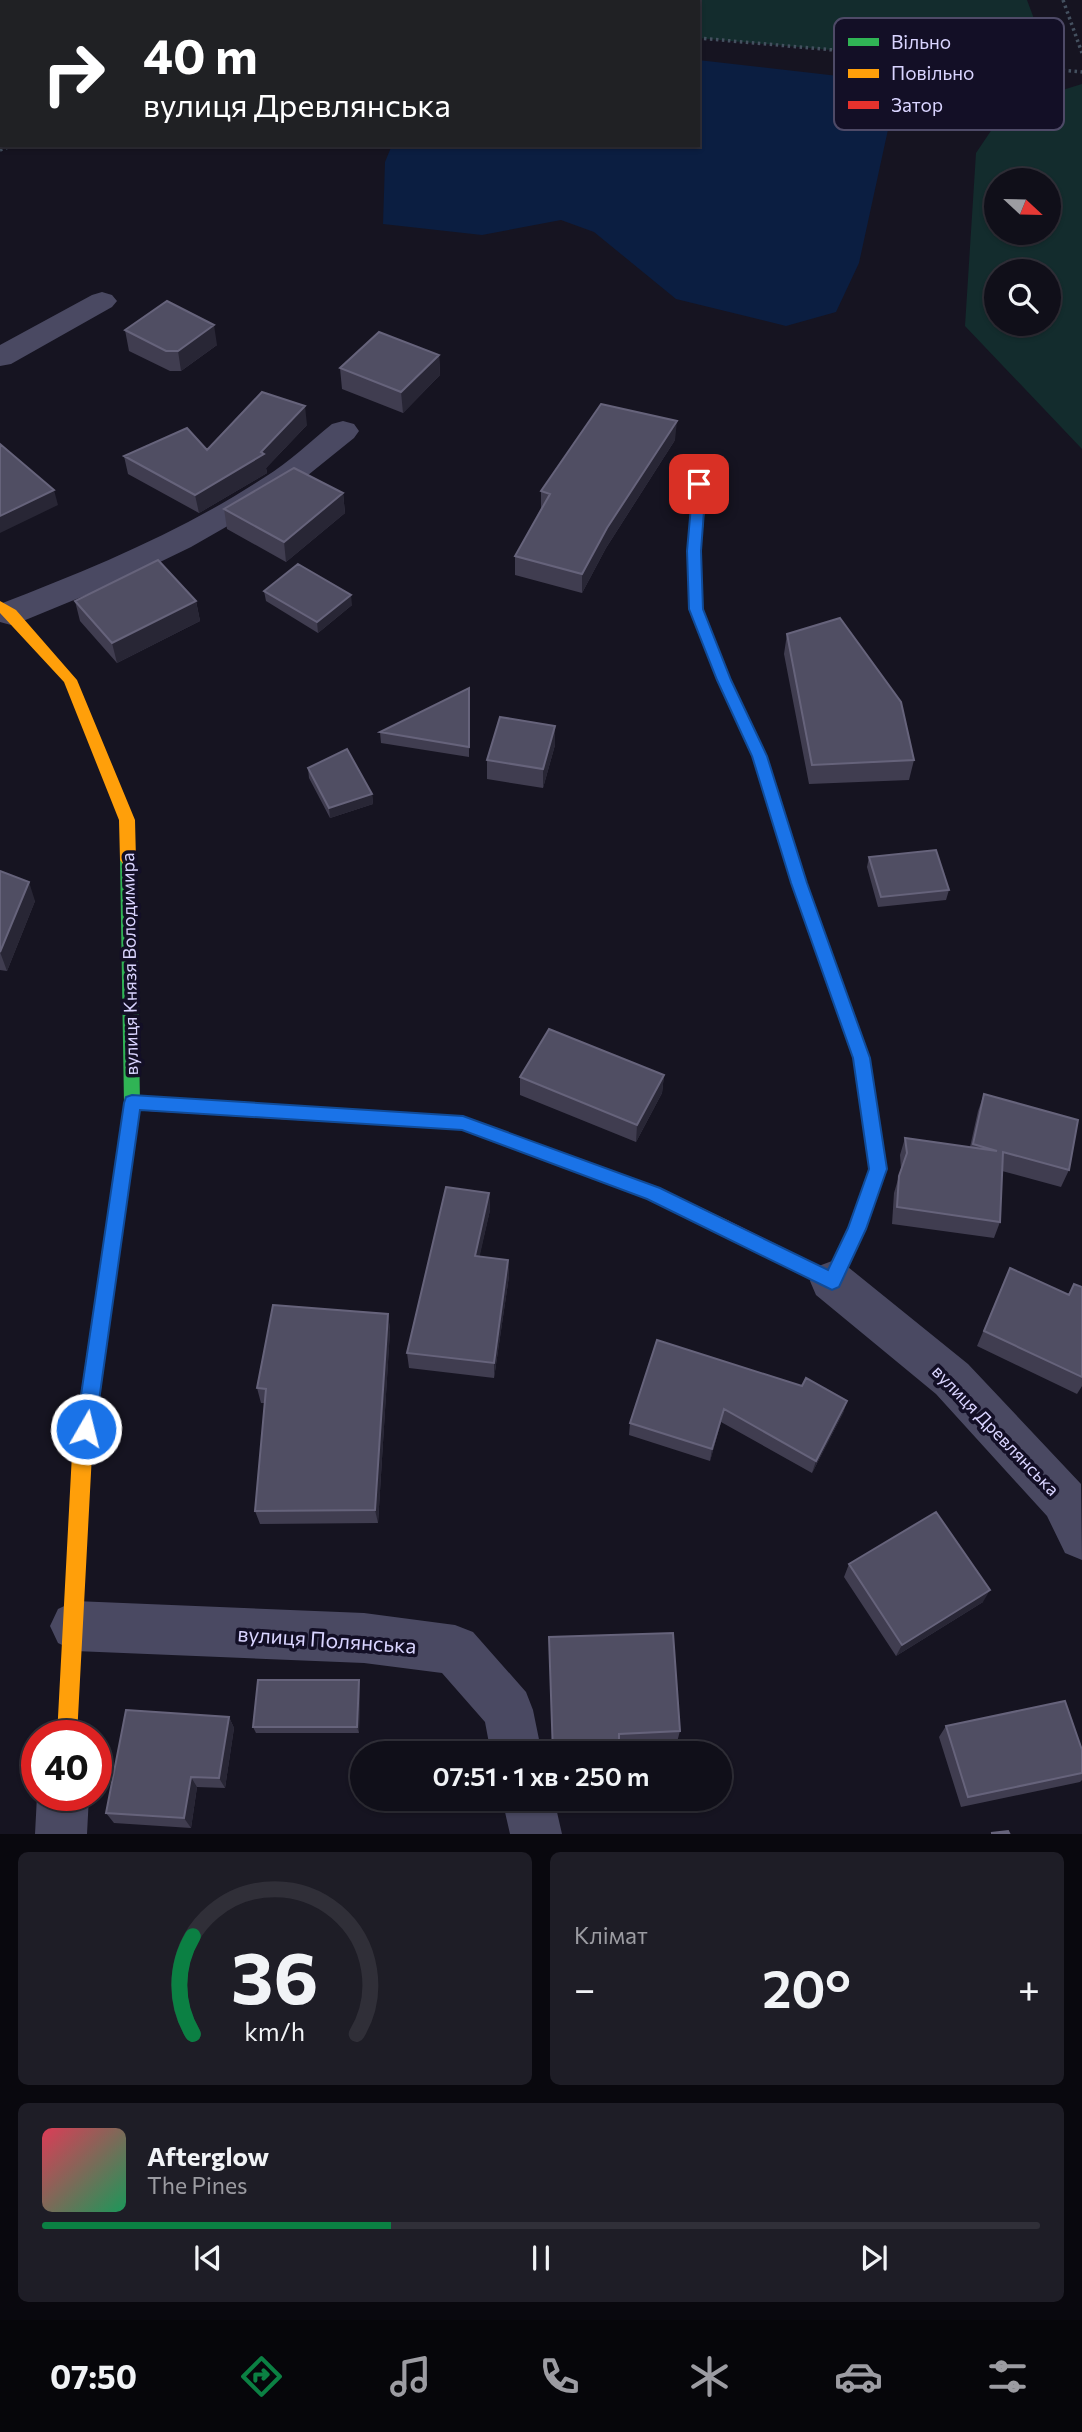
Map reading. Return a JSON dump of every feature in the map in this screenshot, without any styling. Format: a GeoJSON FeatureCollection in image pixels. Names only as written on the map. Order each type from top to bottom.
{"type":"FeatureCollection","features":[{"type":"Feature","properties":{"kind":"street"},"geometry":{"type":"LineString","coordinates":[[0,358],[102,301]]}},
{"type":"Feature","properties":{"kind":"street"},"geometry":{"type":"LineString","coordinates":[[5,610],[87,584],[195,534],[278,483],[343,431]]}},
{"type":"Feature","properties":{"kind":"street"},"geometry":{"type":"LineString","coordinates":[[699,484],[694,551],[696,609],[724,680],[759,756],[799,883],[862,1058],[878,1169],[857,1229],[832,1281]]}},
{"type":"Feature","properties":{"kind":"street","name":"вулиця Князя Володимира"},"geometry":{"type":"LineString","coordinates":[[5,610],[70,680],[127,820],[132,1103],[82,1454],[68,1720]]}},
{"type":"Feature","properties":{"kind":"street","name":"вулиця Древлянська"},"geometry":{"type":"LineString","coordinates":[[132,1103],[463,1123],[654,1194],[832,1281],[952,1379],[1064,1500],[1082,1536]]}},
{"type":"Feature","properties":{"kind":"street","name":"вулиця Полянська"},"geometry":{"type":"LineString","coordinates":[[75,1626],[364,1638],[455,1650],[508,1710],[514,1741]]}},
{"type":"Feature","properties":{"kind":"street"},"geometry":{"type":"LineString","coordinates":[[61,1833],[62,1811]]}},
{"type":"Feature","properties":{"kind":"street"},"geometry":{"type":"LineString","coordinates":[[531,1811],[536,1833]]}},
{"type":"Feature","properties":{"kind":"path"},"geometry":{"type":"LineString","coordinates":[[1063,0],[1082,52]]}},
{"type":"Feature","properties":{"kind":"path"},"geometry":{"type":"LineString","coordinates":[[700,38],[834,50]]}},
{"type":"Feature","properties":{"kind":"path"},"geometry":{"type":"LineString","coordinates":[[1064,70],[1082,72]]}},
{"type":"Feature","properties":{"kind":"green space"},"geometry":{"type":"Polygon","coordinates":[[[700,0],[1027,0],[1034,18],[834,18],[834,50],[700,38],[700,0]]]}},
{"type":"Feature","properties":{"kind":"green space"},"geometry":{"type":"Polygon","coordinates":[[[1082,84],[1082,449],[965,326],[976,153],[992,130],[1064,130],[1064,90],[1082,84]]]}},
{"type":"Feature","properties":{"kind":"water"},"geometry":{"type":"Polygon","coordinates":[[[700,60],[834,76],[834,130],[888,130],[859,263],[836,312],[786,326],[676,299],[594,232],[561,220],[482,235],[383,224],[385,162],[391,147],[700,147],[700,60]]]}},
{"type":"Feature","properties":{"kind":"building"},"geometry":{"type":"Polygon","coordinates":[[[167,301],[214,325],[178,351],[166,351],[125,330],[167,301]]]}},
{"type":"Feature","properties":{"kind":"building"},"geometry":{"type":"Polygon","coordinates":[[[379,332],[439,355],[401,392],[340,368],[379,332]]]}},
{"type":"Feature","properties":{"kind":"building"},"geometry":{"type":"Polygon","coordinates":[[[262,392],[305,406],[261,452],[264,454],[195,495],[124,456],[187,428],[207,450],[262,392]]]}},
{"type":"Feature","properties":{"kind":"building"},"geometry":{"type":"Polygon","coordinates":[[[601,404],[677,421],[607,528],[582,574],[515,556],[550,494],[541,491],[601,404]]]}},
{"type":"Feature","properties":{"kind":"building"},"geometry":{"type":"Polygon","coordinates":[[[0,444],[54,490],[0,516],[0,444]]]}},
{"type":"Feature","properties":{"kind":"building"},"geometry":{"type":"Polygon","coordinates":[[[294,468],[343,493],[284,542],[224,509],[294,468]]]}},
{"type":"Feature","properties":{"kind":"building"},"geometry":{"type":"Polygon","coordinates":[[[158,560],[196,601],[112,643],[75,601],[158,560]]]}},
{"type":"Feature","properties":{"kind":"building"},"geometry":{"type":"Polygon","coordinates":[[[298,564],[351,595],[317,622],[264,591],[298,564]]]}},
{"type":"Feature","properties":{"kind":"building"},"geometry":{"type":"Polygon","coordinates":[[[840,618],[901,702],[914,760],[812,765],[787,634],[840,618]]]}},
{"type":"Feature","properties":{"kind":"building"},"geometry":{"type":"Polygon","coordinates":[[[469,688],[469,747],[380,732],[469,688]]]}},
{"type":"Feature","properties":{"kind":"building"},"geometry":{"type":"Polygon","coordinates":[[[500,717],[555,726],[543,769],[487,760],[500,717]]]}},
{"type":"Feature","properties":{"kind":"building"},"geometry":{"type":"Polygon","coordinates":[[[347,749],[372,794],[329,808],[308,768],[347,749]]]}},
{"type":"Feature","properties":{"kind":"building"},"geometry":{"type":"Polygon","coordinates":[[[936,850],[949,890],[881,897],[869,857],[936,850]]]}},
{"type":"Feature","properties":{"kind":"building"},"geometry":{"type":"Polygon","coordinates":[[[0,871],[29,882],[0,952],[0,871]]]}},
{"type":"Feature","properties":{"kind":"building"},"geometry":{"type":"Polygon","coordinates":[[[549,1029],[664,1075],[637,1125],[520,1077],[549,1029]]]}},
{"type":"Feature","properties":{"kind":"building"},"geometry":{"type":"Polygon","coordinates":[[[984,1094],[1078,1120],[1069,1170],[1003,1152],[1000,1222],[897,1207],[899,1176],[907,1153],[905,1138],[997,1151],[973,1144],[984,1094]]]}},
{"type":"Feature","properties":{"kind":"building"},"geometry":{"type":"Polygon","coordinates":[[[446,1187],[489,1193],[475,1256],[508,1260],[494,1363],[407,1353],[446,1187]]]}},
{"type":"Feature","properties":{"kind":"building"},"geometry":{"type":"Polygon","coordinates":[[[1010,1268],[1069,1295],[1074,1284],[1082,1287],[1082,1377],[984,1331],[1010,1268]]]}},
{"type":"Feature","properties":{"kind":"building"},"geometry":{"type":"Polygon","coordinates":[[[273,1305],[388,1314],[375,1510],[255,1511],[266,1389],[257,1388],[273,1305]]]}},
{"type":"Feature","properties":{"kind":"building"},"geometry":{"type":"Polygon","coordinates":[[[657,1340],[802,1386],[806,1378],[847,1401],[816,1461],[724,1409],[712,1449],[630,1423],[657,1340]]]}},
{"type":"Feature","properties":{"kind":"building"},"geometry":{"type":"Polygon","coordinates":[[[936,1512],[990,1590],[902,1645],[849,1564],[936,1512]]]}},
{"type":"Feature","properties":{"kind":"building"},"geometry":{"type":"Polygon","coordinates":[[[673,1633],[680,1731],[619,1734],[619,1741],[553,1741],[549,1637],[673,1633]]]}},
{"type":"Feature","properties":{"kind":"building"},"geometry":{"type":"Polygon","coordinates":[[[258,1680],[359,1680],[357,1727],[253,1727],[258,1680]]]}},
{"type":"Feature","properties":{"kind":"building"},"geometry":{"type":"Polygon","coordinates":[[[1065,1701],[1082,1750],[1082,1773],[968,1797],[946,1726],[1065,1701]]]}},
{"type":"Feature","properties":{"kind":"building"},"geometry":{"type":"Polygon","coordinates":[[[126,1710],[229,1717],[219,1778],[191,1777],[184,1818],[106,1813],[112,1811],[112,1782],[126,1710]]]}},
{"type":"Feature","properties":{"kind":"traffic: fast"},"geometry":{"type":"LineString","coordinates":[[700,484],[694,551],[696,609],[724,680],[759,756],[799,883],[828,963]]}},
{"type":"Feature","properties":{"kind":"traffic: fast"},"geometry":{"type":"LineString","coordinates":[[111,1251],[132,1103],[128,860]]}},
{"type":"Feature","properties":{"kind":"traffic: slow"},"geometry":{"type":"LineString","coordinates":[[0,606],[11,613],[70,680],[127,820],[128,860]]}},
{"type":"Feature","properties":{"kind":"traffic: slow"},"geometry":{"type":"LineString","coordinates":[[380,1118],[463,1123],[654,1193],[723,1227]]}},
{"type":"Feature","properties":{"kind":"traffic: slow"},"geometry":{"type":"LineString","coordinates":[[68,1720],[82,1454],[111,1251]]}},
{"type":"Feature","properties":{"kind":"traffic: jam"},"geometry":{"type":"LineString","coordinates":[[723,1227],[832,1281],[857,1229],[878,1169],[862,1058],[828,963]]}},
{"type":"Feature","properties":{"kind":"traffic: jam"},"geometry":{"type":"LineString","coordinates":[[132,1103],[380,1118]]}},
{"type":"Feature","properties":{"kind":"route"},"geometry":{"type":"LineString","coordinates":[[86,1429],[132,1103],[463,1123],[654,1194],[832,1281],[857,1229],[878,1169],[862,1058],[799,883],[759,756],[724,680],[696,609],[694,551],[699,484]]}}]}
